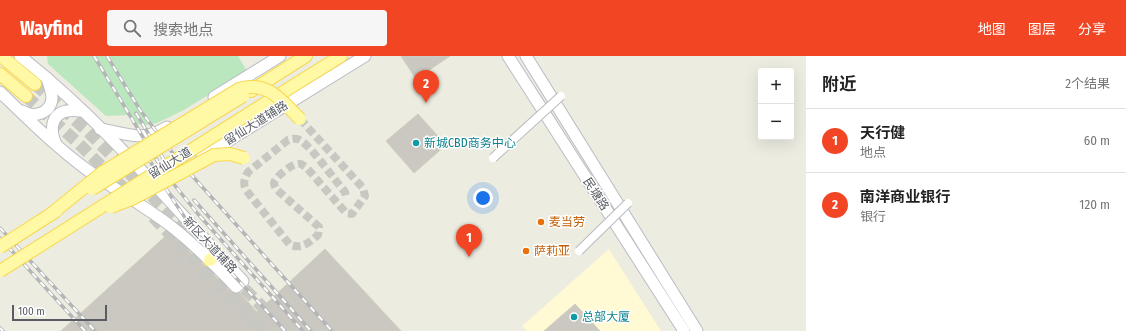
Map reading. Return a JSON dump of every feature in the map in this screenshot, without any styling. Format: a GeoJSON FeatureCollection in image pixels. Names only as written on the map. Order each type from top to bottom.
{"type":"FeatureCollection","features":[{"type":"Feature","properties":{"kind":"main road"},"geometry":{"type":"LineString","coordinates":[[1,56],[35,84]]}},
{"type":"Feature","properties":{"kind":"main road","name":"新区大道辅路"},"geometry":{"type":"LineString","coordinates":[[0,92],[57,146],[87,169],[173,227],[213,257],[169,201],[100,128],[46,76],[20,56]]}},
{"type":"Feature","properties":{"kind":"main road"},"geometry":{"type":"LineString","coordinates":[[100,128],[116,131],[126,135],[149,136],[165,128],[280,56]]}},
{"type":"Feature","properties":{"kind":"main road","name":"留仙大道"},"geometry":{"type":"LineString","coordinates":[[0,247],[306,56]]}},
{"type":"Feature","properties":{"kind":"main road","name":"留仙大道"},"geometry":{"type":"LineString","coordinates":[[0,271],[342,56]]}},
{"type":"Feature","properties":{"kind":"main road","name":"留仙大道辅路"},"geometry":{"type":"LineString","coordinates":[[169,201],[166,195],[165,185],[166,181],[171,176],[365,56]]}},
{"type":"Feature","properties":{"kind":"main road","name":"民塘路"},"geometry":{"type":"LineString","coordinates":[[508,56],[684,331]]}},
{"type":"Feature","properties":{"kind":"main road","name":"民塘路"},"geometry":{"type":"LineString","coordinates":[[526,56],[698,331]]}},
{"type":"Feature","properties":{"kind":"main road"},"geometry":{"type":"LineString","coordinates":[[0,74],[26,96]]}},
{"type":"Feature","properties":{"kind":"main road"},"geometry":{"type":"LineString","coordinates":[[17,108],[25,113],[34,115],[42,113],[47,109],[52,102],[52,95],[46,76]]}},
{"type":"Feature","properties":{"kind":"main road"},"geometry":{"type":"LineString","coordinates":[[50,215],[103,172],[239,89],[257,86],[268,90],[279,98],[300,119]]}},
{"type":"Feature","properties":{"kind":"main road"},"geometry":{"type":"LineString","coordinates":[[57,146],[51,130],[52,123],[57,116],[65,111],[82,111]]}},
{"type":"Feature","properties":{"kind":"main road"},"geometry":{"type":"LineString","coordinates":[[82,219],[132,199],[214,155],[230,154],[244,158]]}},
{"type":"Feature","properties":{"kind":"street"},"geometry":{"type":"LineString","coordinates":[[493,158],[562,96]]}},
{"type":"Feature","properties":{"kind":"street"},"geometry":{"type":"LineString","coordinates":[[579,251],[628,203]]}},
{"type":"Feature","properties":{"kind":"shaded area"},"geometry":{"type":"Polygon","coordinates":[[[609,249],[661,331],[527,331],[522,326],[609,249]]]}},
{"type":"Feature","properties":{"kind":"green space"},"geometry":{"type":"Polygon","coordinates":[[[47,56],[238,56],[247,71],[184,110],[157,123],[146,125],[132,124],[132,115],[106,116],[48,64],[47,56]]]}},
{"type":"Feature","properties":{"kind":"building"},"geometry":{"type":"Polygon","coordinates":[[[401,56],[450,56],[416,79],[401,56]]]}},
{"type":"Feature","properties":{"kind":"building","name":"新城CBD商务中心"},"geometry":{"type":"Polygon","coordinates":[[[418,114],[446,145],[414,173],[386,141],[418,114]]]}},
{"type":"Feature","properties":{"kind":"building"},"geometry":{"type":"Polygon","coordinates":[[[169,233],[233,294],[240,293],[257,312],[325,249],[401,331],[61,331],[169,233]]]}},
{"type":"Feature","properties":{"kind":"building","name":"总部大厦"},"geometry":{"type":"Polygon","coordinates":[[[575,304],[600,331],[544,331],[575,304]]]}},
{"type":"Feature","properties":{"kind":"tunnel"},"geometry":{"type":"LineString","coordinates":[[35,84],[86,130],[212,256]]}},
{"type":"Feature","properties":{"kind":"tunnel"},"geometry":{"type":"LineString","coordinates":[[26,96],[77,142],[133,197]]}},
{"type":"Feature","properties":{"kind":"tunnel"},"geometry":{"type":"LineString","coordinates":[[300,119],[363,188],[365,196],[352,214],[346,213],[306,167],[302,164],[291,166],[280,174],[275,180],[275,188],[319,227],[318,235],[312,240],[302,246],[294,246],[290,245],[246,190],[244,181],[248,172],[288,140],[296,139],[300,140],[310,149],[345,192],[346,196]]}},
{"type":"Feature","properties":{"kind":"tunnel"},"geometry":{"type":"LineString","coordinates":[[153,217],[265,331]]}},
{"type":"Feature","properties":{"kind":"tunnel"},"geometry":{"type":"LineString","coordinates":[[232,276],[286,331]]}},
{"type":"Feature","properties":{"kind":"railway"},"geometry":{"type":"LineString","coordinates":[[94,56],[168,177],[198,214],[303,331]]}},
{"type":"Feature","properties":{"kind":"railway"},"geometry":{"type":"LineString","coordinates":[[107,56],[140,110],[178,160],[332,331]]}},
{"type":"Feature","properties":{"kind":"railway"},"geometry":{"type":"LineString","coordinates":[[136,113],[170,170]]}},
{"type":"Feature","properties":{"kind":"railway"},"geometry":{"type":"LineString","coordinates":[[148,157],[186,219],[222,262],[285,331]]}},
{"type":"Feature","properties":{"kind":"railway"},"geometry":{"type":"LineString","coordinates":[[194,200],[311,331]]}},
{"type":"Feature","properties":{"kind":"railway"},"geometry":{"type":"LineString","coordinates":[[0,228],[95,331]]}},
{"type":"Feature","properties":{"kind":"railway"},"geometry":{"type":"LineString","coordinates":[[0,238],[85,331]]}},
{"type":"Feature","properties":{"kind":"railway"},"geometry":{"type":"LineString","coordinates":[[0,328],[3,331]]}},
{"type":"Feature","properties":{"kind":"place","name":"南洋商业银行"},"geometry":{"type":"Point","coordinates":[426,103]}},
{"type":"Feature","properties":{"kind":"place","name":"新城CBD商务中心"},"geometry":{"type":"Point","coordinates":[416,143]}},
{"type":"Feature","properties":{"kind":"place","name":"麦当劳"},"geometry":{"type":"Point","coordinates":[541,222]}},
{"type":"Feature","properties":{"kind":"place","name":"萨莉亚"},"geometry":{"type":"Point","coordinates":[526,251]}},
{"type":"Feature","properties":{"kind":"place","name":"天行健"},"geometry":{"type":"Point","coordinates":[469,257]}},
{"type":"Feature","properties":{"kind":"place","name":"总部大厦"},"geometry":{"type":"Point","coordinates":[574,317]}}]}
